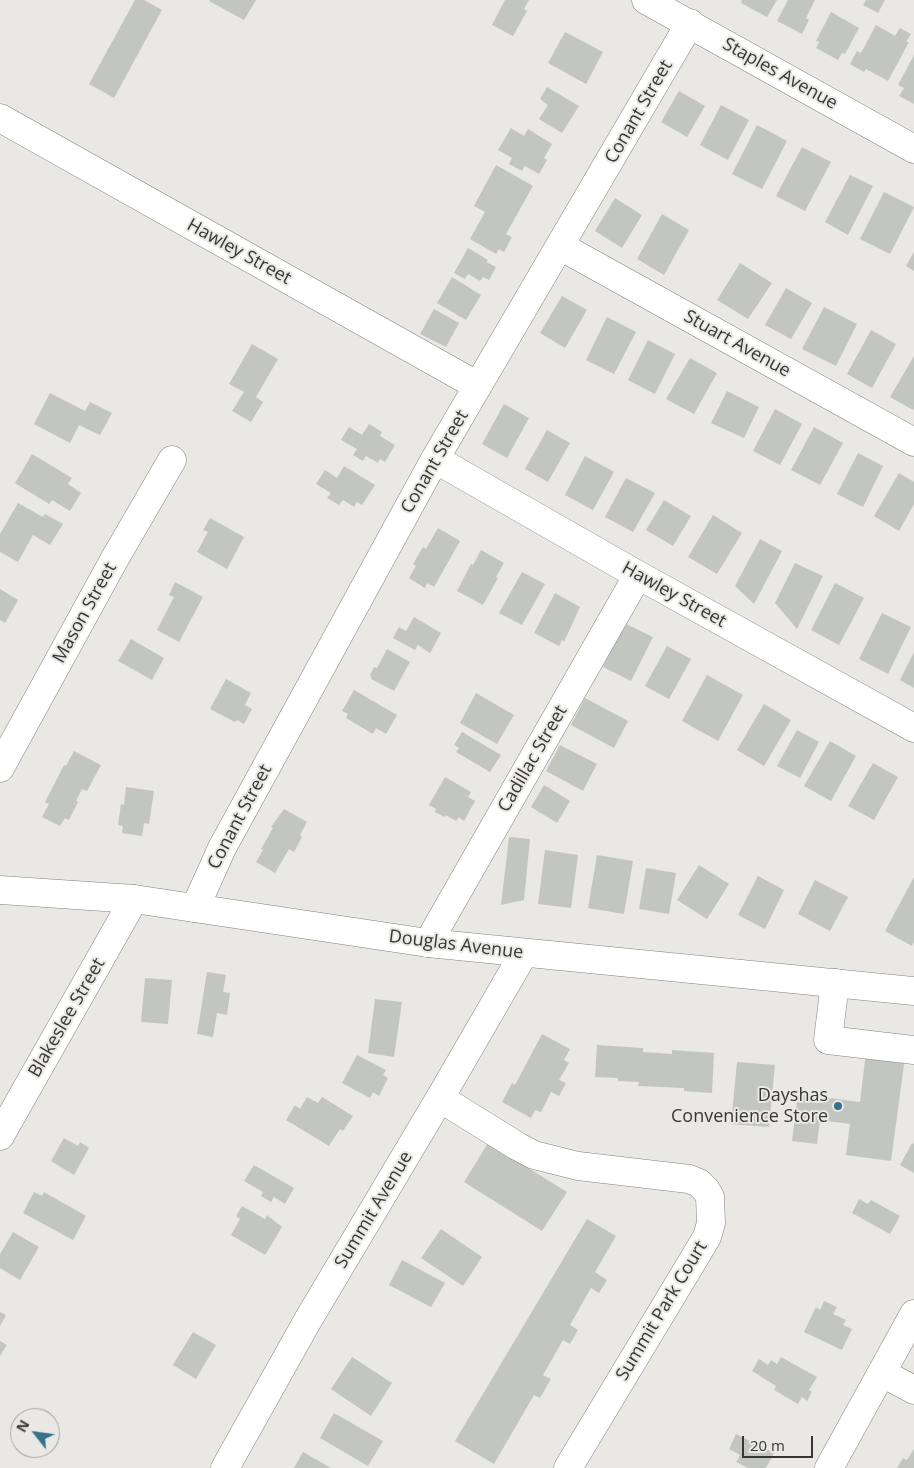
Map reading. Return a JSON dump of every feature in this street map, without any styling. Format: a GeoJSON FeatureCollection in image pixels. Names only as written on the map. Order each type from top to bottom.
{"type":"FeatureCollection","features":[{"type":"Feature","properties":{"kind":"street","name":"Staples Avenue"},"geometry":{"type":"LineString","coordinates":[[646,0],[914,149]]}},
{"type":"Feature","properties":{"kind":"street","name":"Conant Street"},"geometry":{"type":"LineString","coordinates":[[195,908],[222,848],[435,459],[690,23]]}},
{"type":"Feature","properties":{"kind":"street","name":"Hawley Street"},"geometry":{"type":"LineString","coordinates":[[0,118],[478,386]]}},
{"type":"Feature","properties":{"kind":"street","name":"Stuart Avenue"},"geometry":{"type":"LineString","coordinates":[[560,246],[914,442]]}},
{"type":"Feature","properties":{"kind":"street","name":"Hawley Street"},"geometry":{"type":"LineString","coordinates":[[435,459],[638,575],[914,728]]}},
{"type":"Feature","properties":{"kind":"street","name":"Mason Street"},"geometry":{"type":"LineString","coordinates":[[0,768],[114,560],[172,460]]}},
{"type":"Feature","properties":{"kind":"street","name":"Cadillac Street"},"geometry":{"type":"LineString","coordinates":[[428,943],[638,575]]}},
{"type":"Feature","properties":{"kind":"street","name":"Douglas Avenue"},"geometry":{"type":"LineString","coordinates":[[0,890],[134,899],[428,943],[914,990]]}},
{"type":"Feature","properties":{"kind":"street","name":"Blakeslee Street"},"geometry":{"type":"LineString","coordinates":[[0,1136],[134,899]]}},
{"type":"Feature","properties":{"kind":"street","name":"Summit Avenue"},"geometry":{"type":"LineString","coordinates":[[225,1468],[308,1320],[524,953]]}},
{"type":"Feature","properties":{"kind":"street"},"geometry":{"type":"LineString","coordinates":[[834,983],[828,1040],[914,1050]]}},
{"type":"Feature","properties":{"kind":"street","name":"Summit Park Court"},"geometry":{"type":"LineString","coordinates":[[440,1098],[534,1155],[578,1166],[689,1179],[699,1183],[710,1197],[711,1223],[707,1237],[568,1468]]}},
{"type":"Feature","properties":{"kind":"street"},"geometry":{"type":"LineString","coordinates":[[829,1468],[914,1314]]}},
{"type":"Feature","properties":{"kind":"street"},"geometry":{"type":"LineString","coordinates":[[882,1373],[914,1390]]}},
{"type":"Feature","properties":{"kind":"building"},"geometry":{"type":"Polygon","coordinates":[[[135,0],[144,0],[162,10],[114,98],[89,84],[135,0]]]}},
{"type":"Feature","properties":{"kind":"building"},"geometry":{"type":"Polygon","coordinates":[[[210,0],[256,0],[244,20],[210,0]]]}},
{"type":"Feature","properties":{"kind":"building"},"geometry":{"type":"Polygon","coordinates":[[[505,0],[529,0],[524,9],[527,11],[513,36],[492,25],[505,0]]]}},
{"type":"Feature","properties":{"kind":"building"},"geometry":{"type":"Polygon","coordinates":[[[742,0],[777,0],[767,17],[741,3],[742,0]]]}},
{"type":"Feature","properties":{"kind":"building"},"geometry":{"type":"Polygon","coordinates":[[[788,0],[815,0],[806,18],[809,20],[802,34],[777,21],[788,0]]]}},
{"type":"Feature","properties":{"kind":"building"},"geometry":{"type":"Polygon","coordinates":[[[866,0],[885,0],[878,13],[863,5],[866,0]]]}},
{"type":"Feature","properties":{"kind":"building"},"geometry":{"type":"Polygon","coordinates":[[[831,12],[859,28],[845,54],[842,53],[838,60],[816,48],[819,42],[816,41],[831,12]]]}},
{"type":"Feature","properties":{"kind":"building"},"geometry":{"type":"Polygon","coordinates":[[[876,25],[895,36],[900,28],[911,34],[906,42],[909,42],[888,81],[866,69],[864,72],[850,64],[857,51],[861,53],[876,25]]]}},
{"type":"Feature","properties":{"kind":"building"},"geometry":{"type":"Polygon","coordinates":[[[565,32],[603,52],[586,84],[548,63],[565,32]]]}},
{"type":"Feature","properties":{"kind":"building"},"geometry":{"type":"Polygon","coordinates":[[[914,55],[914,104],[899,96],[904,88],[898,85],[914,55]]]}},
{"type":"Feature","properties":{"kind":"building"},"geometry":{"type":"Polygon","coordinates":[[[547,87],[579,106],[562,133],[539,119],[548,105],[540,99],[547,87]]]}},
{"type":"Feature","properties":{"kind":"building"},"geometry":{"type":"Polygon","coordinates":[[[679,91],[705,106],[687,137],[661,122],[679,91]]]}},
{"type":"Feature","properties":{"kind":"building"},"geometry":{"type":"Polygon","coordinates":[[[721,105],[749,120],[728,160],[700,145],[721,105]]]}},
{"type":"Feature","properties":{"kind":"building"},"geometry":{"type":"Polygon","coordinates":[[[757,125],[787,141],[762,189],[732,174],[757,125]]]}},
{"type":"Feature","properties":{"kind":"building"},"geometry":{"type":"Polygon","coordinates":[[[511,128],[524,136],[528,129],[552,144],[544,158],[547,160],[539,174],[525,166],[522,171],[509,164],[512,158],[498,150],[511,128]]]}},
{"type":"Feature","properties":{"kind":"building"},"geometry":{"type":"Polygon","coordinates":[[[802,147],[831,162],[805,211],[776,196],[802,147]]]}},
{"type":"Feature","properties":{"kind":"building"},"geometry":{"type":"Polygon","coordinates":[[[496,165],[533,186],[506,234],[512,237],[504,252],[499,249],[496,254],[470,239],[485,212],[474,206],[496,165]]]}},
{"type":"Feature","properties":{"kind":"building"},"geometry":{"type":"Polygon","coordinates":[[[850,175],[873,186],[848,235],[825,222],[850,175]]]}},
{"type":"Feature","properties":{"kind":"building"},"geometry":{"type":"Polygon","coordinates":[[[884,192],[914,207],[890,254],[860,239],[884,192]]]}},
{"type":"Feature","properties":{"kind":"building"},"geometry":{"type":"Polygon","coordinates":[[[615,198],[642,215],[622,248],[595,231],[615,198]]]}},
{"type":"Feature","properties":{"kind":"building"},"geometry":{"type":"Polygon","coordinates":[[[662,214],[689,230],[664,275],[637,259],[662,214]]]}},
{"type":"Feature","properties":{"kind":"building"},"geometry":{"type":"Polygon","coordinates":[[[468,248],[496,267],[489,280],[483,277],[480,281],[468,274],[465,279],[454,273],[468,248]]]}},
{"type":"Feature","properties":{"kind":"building"},"geometry":{"type":"Polygon","coordinates":[[[914,252],[914,271],[906,266],[914,252]]]}},
{"type":"Feature","properties":{"kind":"building"},"geometry":{"type":"Polygon","coordinates":[[[740,263],[772,283],[748,319],[717,300],[740,263]]]}},
{"type":"Feature","properties":{"kind":"building"},"geometry":{"type":"Polygon","coordinates":[[[452,277],[481,295],[466,320],[437,303],[452,277]]]}},
{"type":"Feature","properties":{"kind":"building"},"geometry":{"type":"Polygon","coordinates":[[[786,288],[812,303],[791,339],[765,325],[786,288]]]}},
{"type":"Feature","properties":{"kind":"building"},"geometry":{"type":"Polygon","coordinates":[[[562,296],[587,310],[565,348],[540,333],[562,296]]]}},
{"type":"Feature","properties":{"kind":"building"},"geometry":{"type":"Polygon","coordinates":[[[824,307],[857,324],[836,366],[802,349],[824,307]]]}},
{"type":"Feature","properties":{"kind":"building"},"geometry":{"type":"Polygon","coordinates":[[[434,309],[459,323],[446,347],[420,334],[434,309]]]}},
{"type":"Feature","properties":{"kind":"building"},"geometry":{"type":"Polygon","coordinates":[[[607,317],[636,332],[614,374],[586,360],[607,317]]]}},
{"type":"Feature","properties":{"kind":"building"},"geometry":{"type":"Polygon","coordinates":[[[871,330],[896,344],[872,388],[847,374],[871,330]]]}},
{"type":"Feature","properties":{"kind":"building"},"geometry":{"type":"Polygon","coordinates":[[[648,340],[675,354],[655,394],[628,380],[648,340]]]}},
{"type":"Feature","properties":{"kind":"building"},"geometry":{"type":"Polygon","coordinates":[[[252,344],[278,359],[256,397],[263,402],[251,422],[232,411],[244,392],[229,384],[252,344]]]}},
{"type":"Feature","properties":{"kind":"building"},"geometry":{"type":"Polygon","coordinates":[[[914,356],[914,409],[913,410],[890,397],[914,356]]]}},
{"type":"Feature","properties":{"kind":"building"},"geometry":{"type":"Polygon","coordinates":[[[690,358],[717,373],[694,414],[666,399],[690,358]]]}},
{"type":"Feature","properties":{"kind":"building"},"geometry":{"type":"Polygon","coordinates":[[[727,391],[759,407],[744,438],[711,423],[727,391]]]}},
{"type":"Feature","properties":{"kind":"building"},"geometry":{"type":"Polygon","coordinates":[[[50,393],[85,411],[90,402],[112,413],[100,435],[79,425],[70,443],[34,424],[50,393]]]}},
{"type":"Feature","properties":{"kind":"building"},"geometry":{"type":"Polygon","coordinates":[[[504,404],[529,418],[507,458],[482,444],[504,404]]]}},
{"type":"Feature","properties":{"kind":"building"},"geometry":{"type":"Polygon","coordinates":[[[775,409],[802,424],[780,465],[753,451],[775,409]]]}},
{"type":"Feature","properties":{"kind":"building"},"geometry":{"type":"Polygon","coordinates":[[[369,424],[382,432],[380,436],[395,445],[385,462],[380,459],[378,463],[366,456],[363,461],[353,455],[357,449],[341,440],[349,427],[362,435],[369,424]]]}},
{"type":"Feature","properties":{"kind":"building"},"geometry":{"type":"Polygon","coordinates":[[[814,427],[843,443],[820,485],[791,470],[814,427]]]}},
{"type":"Feature","properties":{"kind":"building"},"geometry":{"type":"Polygon","coordinates":[[[547,430],[570,443],[548,482],[525,469],[547,430]]]}},
{"type":"Feature","properties":{"kind":"building"},"geometry":{"type":"Polygon","coordinates":[[[858,453],[883,466],[863,507],[837,494],[858,453]]]}},
{"type":"Feature","properties":{"kind":"building"},"geometry":{"type":"Polygon","coordinates":[[[32,454],[72,478],[68,484],[81,493],[70,511],[52,500],[49,504],[15,483],[32,454]]]}},
{"type":"Feature","properties":{"kind":"building"},"geometry":{"type":"Polygon","coordinates":[[[585,456],[614,472],[593,510],[565,495],[585,456]]]}},
{"type":"Feature","properties":{"kind":"building"},"geometry":{"type":"Polygon","coordinates":[[[344,466],[375,485],[362,505],[357,502],[354,507],[343,500],[339,505],[327,498],[331,493],[316,484],[325,470],[337,478],[344,466]]]}},
{"type":"Feature","properties":{"kind":"building"},"geometry":{"type":"Polygon","coordinates":[[[899,473],[914,482],[914,504],[899,531],[874,516],[899,473]]]}},
{"type":"Feature","properties":{"kind":"building"},"geometry":{"type":"Polygon","coordinates":[[[626,478],[655,493],[633,532],[605,517],[626,478]]]}},
{"type":"Feature","properties":{"kind":"building"},"geometry":{"type":"Polygon","coordinates":[[[664,500],[691,516],[673,546],[646,530],[664,500]]]}},
{"type":"Feature","properties":{"kind":"building"},"geometry":{"type":"Polygon","coordinates":[[[18,503],[43,517],[45,514],[63,524],[50,545],[33,535],[18,562],[0,552],[0,534],[18,503]]]}},
{"type":"Feature","properties":{"kind":"building"},"geometry":{"type":"Polygon","coordinates":[[[713,515],[742,533],[717,574],[688,557],[713,515]]]}},
{"type":"Feature","properties":{"kind":"building"},"geometry":{"type":"Polygon","coordinates":[[[210,518],[244,537],[227,569],[197,552],[208,532],[203,530],[210,518]]]}},
{"type":"Feature","properties":{"kind":"building"},"geometry":{"type":"Polygon","coordinates":[[[438,528],[460,541],[434,587],[427,583],[425,588],[409,578],[416,566],[413,564],[423,547],[426,549],[438,528]]]}},
{"type":"Feature","properties":{"kind":"building"},"geometry":{"type":"Polygon","coordinates":[[[760,539],[782,551],[754,604],[735,586],[760,539]]]}},
{"type":"Feature","properties":{"kind":"building"},"geometry":{"type":"Polygon","coordinates":[[[481,550],[504,563],[483,605],[457,591],[471,564],[473,565],[481,550]]]}},
{"type":"Feature","properties":{"kind":"building"},"geometry":{"type":"Polygon","coordinates":[[[795,563],[823,576],[797,629],[775,603],[795,563]]]}},
{"type":"Feature","properties":{"kind":"building"},"geometry":{"type":"Polygon","coordinates":[[[522,572],[545,584],[522,625],[499,613],[522,572]]]}},
{"type":"Feature","properties":{"kind":"building"},"geometry":{"type":"Polygon","coordinates":[[[175,582],[203,597],[179,642],[157,630],[174,597],[169,595],[175,582]]]}},
{"type":"Feature","properties":{"kind":"building"},"geometry":{"type":"Polygon","coordinates":[[[835,583],[864,598],[839,645],[811,630],[835,583]]]}},
{"type":"Feature","properties":{"kind":"building"},"geometry":{"type":"Polygon","coordinates":[[[0,589],[18,600],[5,623],[0,620],[0,589]]]}},
{"type":"Feature","properties":{"kind":"building"},"geometry":{"type":"Polygon","coordinates":[[[555,593],[580,607],[564,642],[562,640],[559,646],[534,633],[555,593]]]}},
{"type":"Feature","properties":{"kind":"building"},"geometry":{"type":"Polygon","coordinates":[[[882,613],[911,627],[888,674],[859,659],[882,613]]]}},
{"type":"Feature","properties":{"kind":"building"},"geometry":{"type":"Polygon","coordinates":[[[414,617],[441,633],[430,653],[418,645],[415,650],[393,638],[399,627],[406,631],[414,617]]]}},
{"type":"Feature","properties":{"kind":"building"},"geometry":{"type":"Polygon","coordinates":[[[624,623],[653,637],[631,681],[603,667],[624,623]]]}},
{"type":"Feature","properties":{"kind":"building"},"geometry":{"type":"Polygon","coordinates":[[[131,639],[164,658],[152,680],[118,661],[131,639]]]}},
{"type":"Feature","properties":{"kind":"building"},"geometry":{"type":"Polygon","coordinates":[[[667,646],[691,659],[669,699],[645,686],[667,646]]]}},
{"type":"Feature","properties":{"kind":"building"},"geometry":{"type":"Polygon","coordinates":[[[387,649],[410,662],[394,691],[371,679],[370,675],[374,667],[377,668],[387,649]]]}},
{"type":"Feature","properties":{"kind":"building"},"geometry":{"type":"Polygon","coordinates":[[[914,652],[914,688],[900,680],[914,652]]]}},
{"type":"Feature","properties":{"kind":"building"},"geometry":{"type":"Polygon","coordinates":[[[707,675],[743,695],[718,741],[682,721],[707,675]]]}},
{"type":"Feature","properties":{"kind":"building"},"geometry":{"type":"Polygon","coordinates":[[[226,679],[251,693],[245,705],[252,709],[244,724],[237,720],[235,722],[210,709],[226,679]]]}},
{"type":"Feature","properties":{"kind":"building"},"geometry":{"type":"Polygon","coordinates":[[[354,690],[397,715],[386,734],[376,728],[373,734],[346,718],[348,714],[342,711],[354,690]]]}},
{"type":"Feature","properties":{"kind":"building"},"geometry":{"type":"Polygon","coordinates":[[[476,693],[514,715],[497,744],[460,723],[476,693]]]}},
{"type":"Feature","properties":{"kind":"building"},"geometry":{"type":"Polygon","coordinates":[[[585,698],[628,721],[614,748],[571,725],[585,698]]]}},
{"type":"Feature","properties":{"kind":"building"},"geometry":{"type":"Polygon","coordinates":[[[764,704],[791,720],[764,766],[737,750],[764,704]]]}},
{"type":"Feature","properties":{"kind":"building"},"geometry":{"type":"Polygon","coordinates":[[[797,730],[819,742],[800,778],[777,766],[797,730]]]}},
{"type":"Feature","properties":{"kind":"building"},"geometry":{"type":"Polygon","coordinates":[[[462,732],[501,755],[490,772],[456,752],[459,748],[454,745],[462,732]]]}},
{"type":"Feature","properties":{"kind":"building"},"geometry":{"type":"Polygon","coordinates":[[[830,741],[856,756],[831,801],[804,786],[830,741]]]}},
{"type":"Feature","properties":{"kind":"building"},"geometry":{"type":"Polygon","coordinates":[[[560,745],[597,764],[583,791],[546,771],[560,745]]]}},
{"type":"Feature","properties":{"kind":"building"},"geometry":{"type":"Polygon","coordinates":[[[74,751],[101,765],[87,791],[82,789],[69,820],[65,818],[60,826],[42,817],[49,804],[45,802],[64,765],[66,766],[74,751]]]}},
{"type":"Feature","properties":{"kind":"building"},"geometry":{"type":"Polygon","coordinates":[[[873,763],[898,777],[874,820],[848,806],[873,763]]]}},
{"type":"Feature","properties":{"kind":"building"},"geometry":{"type":"Polygon","coordinates":[[[445,777],[471,792],[468,797],[475,801],[464,821],[459,817],[456,821],[446,815],[445,817],[435,812],[436,809],[429,805],[445,777]]]}},
{"type":"Feature","properties":{"kind":"building"},"geometry":{"type":"Polygon","coordinates":[[[544,785],[570,801],[557,823],[531,807],[544,785]]]}},
{"type":"Feature","properties":{"kind":"building"},"geometry":{"type":"Polygon","coordinates":[[[126,787],[154,791],[149,824],[144,823],[142,836],[122,833],[123,826],[118,825],[121,804],[124,805],[126,787]]]}},
{"type":"Feature","properties":{"kind":"building"},"geometry":{"type":"Polygon","coordinates":[[[284,809],[307,822],[294,852],[289,849],[275,873],[256,862],[273,828],[271,827],[284,809]]]}},
{"type":"Feature","properties":{"kind":"building"},"geometry":{"type":"Polygon","coordinates":[[[509,837],[530,839],[524,900],[501,905],[509,837]]]}},
{"type":"Feature","properties":{"kind":"building"},"geometry":{"type":"Polygon","coordinates":[[[545,850],[578,855],[571,908],[538,904],[545,850]]]}},
{"type":"Feature","properties":{"kind":"building"},"geometry":{"type":"Polygon","coordinates":[[[597,855],[633,861],[624,914],[588,908],[597,855]]]}},
{"type":"Feature","properties":{"kind":"building"},"geometry":{"type":"Polygon","coordinates":[[[699,865],[729,884],[707,919],[677,900],[699,865]]]}},
{"type":"Feature","properties":{"kind":"building"},"geometry":{"type":"Polygon","coordinates":[[[646,868],[676,873],[669,914],[639,909],[646,868]]]}},
{"type":"Feature","properties":{"kind":"building"},"geometry":{"type":"Polygon","coordinates":[[[758,876],[784,890],[765,929],[738,915],[758,876]]]}},
{"type":"Feature","properties":{"kind":"building"},"geometry":{"type":"Polygon","coordinates":[[[914,877],[914,942],[912,946],[885,931],[914,877]]]}},
{"type":"Feature","properties":{"kind":"building"},"geometry":{"type":"Polygon","coordinates":[[[815,880],[848,897],[830,931],[798,914],[815,880]]]}},
{"type":"Feature","properties":{"kind":"building"},"geometry":{"type":"Polygon","coordinates":[[[207,972],[226,975],[223,992],[230,993],[227,1015],[217,1013],[213,1037],[197,1034],[207,972]]]}},
{"type":"Feature","properties":{"kind":"building"},"geometry":{"type":"Polygon","coordinates":[[[145,978],[172,980],[168,1024],[141,1022],[145,978]]]}},
{"type":"Feature","properties":{"kind":"building"},"geometry":{"type":"Polygon","coordinates":[[[375,999],[402,1002],[394,1057],[368,1053],[375,999]]]}},
{"type":"Feature","properties":{"kind":"building"},"geometry":{"type":"Polygon","coordinates":[[[542,1034],[570,1049],[564,1060],[569,1063],[559,1080],[566,1083],[559,1096],[551,1092],[541,1112],[535,1110],[531,1118],[502,1102],[512,1083],[515,1085],[542,1034]]]}},
{"type":"Feature","properties":{"kind":"building"},"geometry":{"type":"Polygon","coordinates":[[[597,1045],[643,1048],[643,1052],[672,1054],[672,1050],[714,1053],[712,1093],[684,1091],[684,1088],[638,1086],[639,1082],[618,1081],[618,1078],[595,1077],[597,1045]]]}},
{"type":"Feature","properties":{"kind":"building"},"geometry":{"type":"Polygon","coordinates":[[[866,1052],[905,1057],[891,1161],[846,1155],[850,1124],[820,1120],[817,1144],[792,1141],[798,1094],[860,1102],[866,1052]]]}},
{"type":"Feature","properties":{"kind":"building"},"geometry":{"type":"Polygon","coordinates":[[[357,1055],[386,1070],[383,1075],[388,1078],[379,1096],[373,1092],[370,1098],[342,1083],[357,1055]]]}},
{"type":"Feature","properties":{"kind":"building"},"geometry":{"type":"Polygon","coordinates":[[[737,1062],[775,1065],[769,1127],[731,1124],[737,1062]]]}},
{"type":"Feature","properties":{"kind":"building"},"geometry":{"type":"Polygon","coordinates":[[[307,1097],[318,1103],[322,1097],[353,1116],[343,1131],[340,1129],[329,1146],[286,1120],[295,1105],[300,1109],[307,1097]]]}},
{"type":"Feature","properties":{"kind":"building"},"geometry":{"type":"Polygon","coordinates":[[[64,1138],[78,1146],[80,1142],[89,1148],[74,1175],[51,1161],[64,1138]]]}},
{"type":"Feature","properties":{"kind":"building"},"geometry":{"type":"Polygon","coordinates":[[[488,1143],[567,1192],[542,1231],[464,1182],[488,1143]]]}},
{"type":"Feature","properties":{"kind":"building"},"geometry":{"type":"Polygon","coordinates":[[[912,1143],[914,1144],[914,1173],[900,1165],[912,1143]]]}},
{"type":"Feature","properties":{"kind":"building"},"geometry":{"type":"Polygon","coordinates":[[[254,1165],[294,1188],[285,1204],[274,1197],[271,1202],[261,1196],[263,1192],[244,1181],[254,1165]]]}},
{"type":"Feature","properties":{"kind":"building"},"geometry":{"type":"Polygon","coordinates":[[[34,1192],[42,1196],[44,1192],[86,1216],[73,1240],[23,1213],[34,1192]]]}},
{"type":"Feature","properties":{"kind":"building"},"geometry":{"type":"Polygon","coordinates":[[[859,1199],[868,1204],[871,1200],[900,1216],[890,1234],[852,1213],[859,1199]]]}},
{"type":"Feature","properties":{"kind":"building"},"geometry":{"type":"Polygon","coordinates":[[[242,1206],[265,1219],[267,1215],[282,1227],[265,1255],[231,1235],[240,1219],[236,1216],[242,1206]]]}},
{"type":"Feature","properties":{"kind":"building"},"geometry":{"type":"Polygon","coordinates":[[[587,1219],[616,1236],[595,1272],[607,1280],[599,1293],[591,1288],[570,1325],[578,1330],[570,1344],[563,1340],[543,1375],[551,1379],[540,1398],[534,1395],[494,1464],[455,1441],[587,1219]]]}},
{"type":"Feature","properties":{"kind":"building"},"geometry":{"type":"Polygon","coordinates":[[[441,1229],[482,1257],[463,1286],[421,1258],[441,1229]]]}},
{"type":"Feature","properties":{"kind":"building"},"geometry":{"type":"Polygon","coordinates":[[[13,1232],[39,1247],[20,1280],[0,1268],[0,1254],[13,1232]]]}},
{"type":"Feature","properties":{"kind":"building"},"geometry":{"type":"Polygon","coordinates":[[[402,1260],[445,1283],[431,1307],[389,1285],[402,1260]]]}},
{"type":"Feature","properties":{"kind":"building"},"geometry":{"type":"Polygon","coordinates":[[[824,1301],[837,1307],[833,1314],[846,1320],[843,1325],[852,1329],[842,1350],[804,1332],[816,1307],[820,1310],[824,1301]]]}},
{"type":"Feature","properties":{"kind":"building"},"geometry":{"type":"Polygon","coordinates":[[[0,1312],[6,1315],[0,1326],[0,1312]]]}},
{"type":"Feature","properties":{"kind":"building"},"geometry":{"type":"Polygon","coordinates":[[[193,1332],[216,1345],[196,1379],[173,1365],[193,1332]]]}},
{"type":"Feature","properties":{"kind":"building"},"geometry":{"type":"Polygon","coordinates":[[[0,1341],[7,1345],[0,1356],[0,1341]]]}},
{"type":"Feature","properties":{"kind":"building"},"geometry":{"type":"Polygon","coordinates":[[[352,1357],[392,1383],[371,1416],[331,1389],[352,1357]]]}},
{"type":"Feature","properties":{"kind":"building"},"geometry":{"type":"Polygon","coordinates":[[[781,1357],[817,1377],[809,1390],[812,1392],[807,1401],[802,1397],[798,1404],[774,1390],[776,1386],[752,1371],[759,1359],[768,1365],[771,1360],[777,1364],[781,1357]]]}},
{"type":"Feature","properties":{"kind":"building"},"geometry":{"type":"Polygon","coordinates":[[[334,1413],[383,1441],[368,1466],[320,1438],[334,1413]]]}},
{"type":"Feature","properties":{"kind":"building"},"geometry":{"type":"Polygon","coordinates":[[[736,1434],[774,1453],[766,1468],[748,1468],[736,1462],[740,1455],[729,1449],[736,1434]]]}},
{"type":"Feature","properties":{"kind":"building"},"geometry":{"type":"Polygon","coordinates":[[[914,1449],[914,1468],[897,1468],[903,1458],[907,1460],[914,1449]]]}},
{"type":"Feature","properties":{"kind":"building"},"geometry":{"type":"Polygon","coordinates":[[[303,1452],[331,1468],[294,1468],[303,1452]]]}},
{"type":"Feature","properties":{"kind":"place","name":"Dayshas Convenience Store"},"geometry":{"type":"Point","coordinates":[838,1106]}}]}
